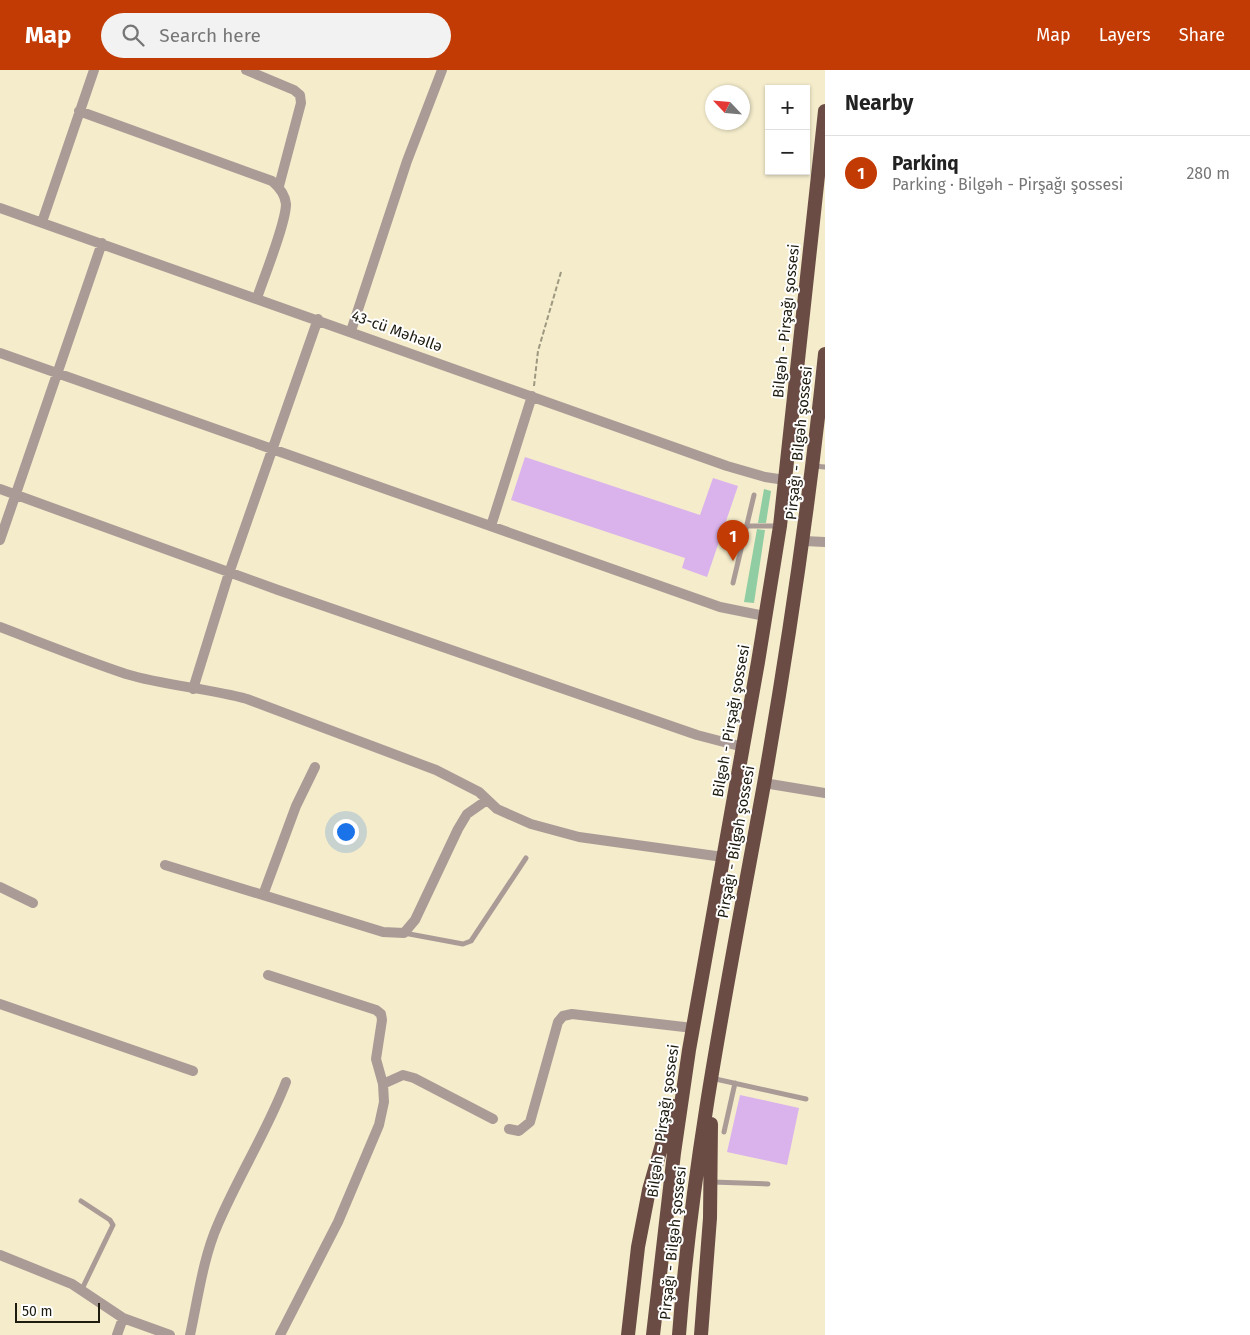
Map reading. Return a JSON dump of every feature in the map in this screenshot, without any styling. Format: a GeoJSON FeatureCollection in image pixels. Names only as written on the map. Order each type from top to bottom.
{"type":"FeatureCollection","features":[{"type":"Feature","properties":{"kind":"highway","name":"Bilgəh - Pirşağı şossesi"},"geometry":{"type":"LineString","coordinates":[[653,1335],[674,1152],[693,1028],[780,526],[825,111]]}},
{"type":"Feature","properties":{"kind":"highway","name":"Pirşağı - Bilgəh şossesi"},"geometry":{"type":"LineString","coordinates":[[679,1335],[690,1226],[710,1077],[764,784],[804,541],[819,467],[825,354]]}},
{"type":"Feature","properties":{"kind":"highway"},"geometry":{"type":"LineString","coordinates":[[628,1335],[638,1247],[649,1190],[690,1050]]}},
{"type":"Feature","properties":{"kind":"highway"},"geometry":{"type":"LineString","coordinates":[[701,1335],[711,1182],[710,1077]]}},
{"type":"Feature","properties":{"kind":"street"},"geometry":{"type":"LineString","coordinates":[[42,222],[94,70]]}},
{"type":"Feature","properties":{"kind":"street"},"geometry":{"type":"LineString","coordinates":[[246,70],[294,90],[300,95],[301,103],[279,186]]}},
{"type":"Feature","properties":{"kind":"street"},"geometry":{"type":"LineString","coordinates":[[352,331],[407,161],[442,70]]}},
{"type":"Feature","properties":{"kind":"street"},"geometry":{"type":"LineString","coordinates":[[79,110],[272,181],[279,186],[284,196],[284,214],[257,298]]}},
{"type":"Feature","properties":{"kind":"street","name":"43-cü Məhəllə"},"geometry":{"type":"LineString","coordinates":[[0,208],[749,473],[786,480]]}},
{"type":"Feature","properties":{"kind":"street"},"geometry":{"type":"LineString","coordinates":[[0,540],[102,243]]}},
{"type":"Feature","properties":{"kind":"street"},"geometry":{"type":"LineString","coordinates":[[193,689],[229,573],[318,319]]}},
{"type":"Feature","properties":{"kind":"street"},"geometry":{"type":"LineString","coordinates":[[0,353],[720,607],[765,616]]}},
{"type":"Feature","properties":{"kind":"street"},"geometry":{"type":"LineString","coordinates":[[491,526],[532,396]]}},
{"type":"Feature","properties":{"kind":"street"},"geometry":{"type":"LineString","coordinates":[[0,489],[229,573],[697,734],[743,747]]}},
{"type":"Feature","properties":{"kind":"street"},"geometry":{"type":"LineString","coordinates":[[804,541],[825,542]]}},
{"type":"Feature","properties":{"kind":"street"},"geometry":{"type":"LineString","coordinates":[[0,627],[126,674],[247,699],[436,770],[479,792],[506,814],[579,837],[723,857]]}},
{"type":"Feature","properties":{"kind":"street"},"geometry":{"type":"LineString","coordinates":[[263,895],[296,806],[315,767]]}},
{"type":"Feature","properties":{"kind":"street"},"geometry":{"type":"LineString","coordinates":[[764,784],[825,793]]}},
{"type":"Feature","properties":{"kind":"street"},"geometry":{"type":"LineString","coordinates":[[165,865],[383,932],[404,933],[415,920],[467,814],[487,800]]}},
{"type":"Feature","properties":{"kind":"street"},"geometry":{"type":"LineString","coordinates":[[0,887],[33,903]]}},
{"type":"Feature","properties":{"kind":"street"},"geometry":{"type":"LineString","coordinates":[[268,975],[357,1002],[381,1014],[382,1020],[376,1058],[383,1084],[384,1102],[379,1125],[338,1222],[280,1335]]}},
{"type":"Feature","properties":{"kind":"street"},"geometry":{"type":"LineString","coordinates":[[0,1004],[193,1071]]}},
{"type":"Feature","properties":{"kind":"street"},"geometry":{"type":"LineString","coordinates":[[509,1130],[520,1131],[530,1122],[558,1022],[562,1016],[572,1014],[693,1028]]}},
{"type":"Feature","properties":{"kind":"street"},"geometry":{"type":"LineString","coordinates":[[383,1084],[404,1075],[414,1078],[493,1119]]}},
{"type":"Feature","properties":{"kind":"street"},"geometry":{"type":"LineString","coordinates":[[190,1335],[210,1246],[218,1224],[275,1109],[286,1082]]}},
{"type":"Feature","properties":{"kind":"street"},"geometry":{"type":"LineString","coordinates":[[0,1255],[82,1290],[123,1318],[170,1335]]}},
{"type":"Feature","properties":{"kind":"street"},"geometry":{"type":"LineString","coordinates":[[116,1335],[123,1318]]}},
{"type":"Feature","properties":{"kind":"lane"},"geometry":{"type":"LineString","coordinates":[[733,583],[754,495]]}},
{"type":"Feature","properties":{"kind":"lane"},"geometry":{"type":"LineString","coordinates":[[747,526],[780,526]]}},
{"type":"Feature","properties":{"kind":"lane"},"geometry":{"type":"LineString","coordinates":[[404,933],[463,944],[471,940],[526,858]]}},
{"type":"Feature","properties":{"kind":"lane"},"geometry":{"type":"LineString","coordinates":[[710,1077],[806,1099]]}},
{"type":"Feature","properties":{"kind":"lane"},"geometry":{"type":"LineString","coordinates":[[724,1132],[735,1083]]}},
{"type":"Feature","properties":{"kind":"lane"},"geometry":{"type":"LineString","coordinates":[[711,1182],[768,1184]]}},
{"type":"Feature","properties":{"kind":"lane"},"geometry":{"type":"LineString","coordinates":[[81,1201],[110,1220],[113,1225],[82,1290]]}},
{"type":"Feature","properties":{"kind":"path"},"geometry":{"type":"LineString","coordinates":[[532,396],[538,351],[561,272]]}},
{"type":"Feature","properties":{"kind":"green space"},"geometry":{"type":"Polygon","coordinates":[[[764,489],[771,491],[766,523],[758,523],[764,489]]]}},
{"type":"Feature","properties":{"kind":"green space"},"geometry":{"type":"Polygon","coordinates":[[[757,529],[765,530],[754,603],[744,602],[757,529]]]}},
{"type":"Feature","properties":{"kind":"building"},"geometry":{"type":"Polygon","coordinates":[[[525,457],[700,515],[713,478],[738,486],[707,577],[682,568],[685,558],[511,500],[525,457]]]}},
{"type":"Feature","properties":{"kind":"building"},"geometry":{"type":"Polygon","coordinates":[[[740,1095],[799,1108],[787,1165],[727,1152],[740,1095]]]}},
{"type":"Feature","properties":{"kind":"place","name":"Parkinq"},"geometry":{"type":"Point","coordinates":[733,561]}}]}
